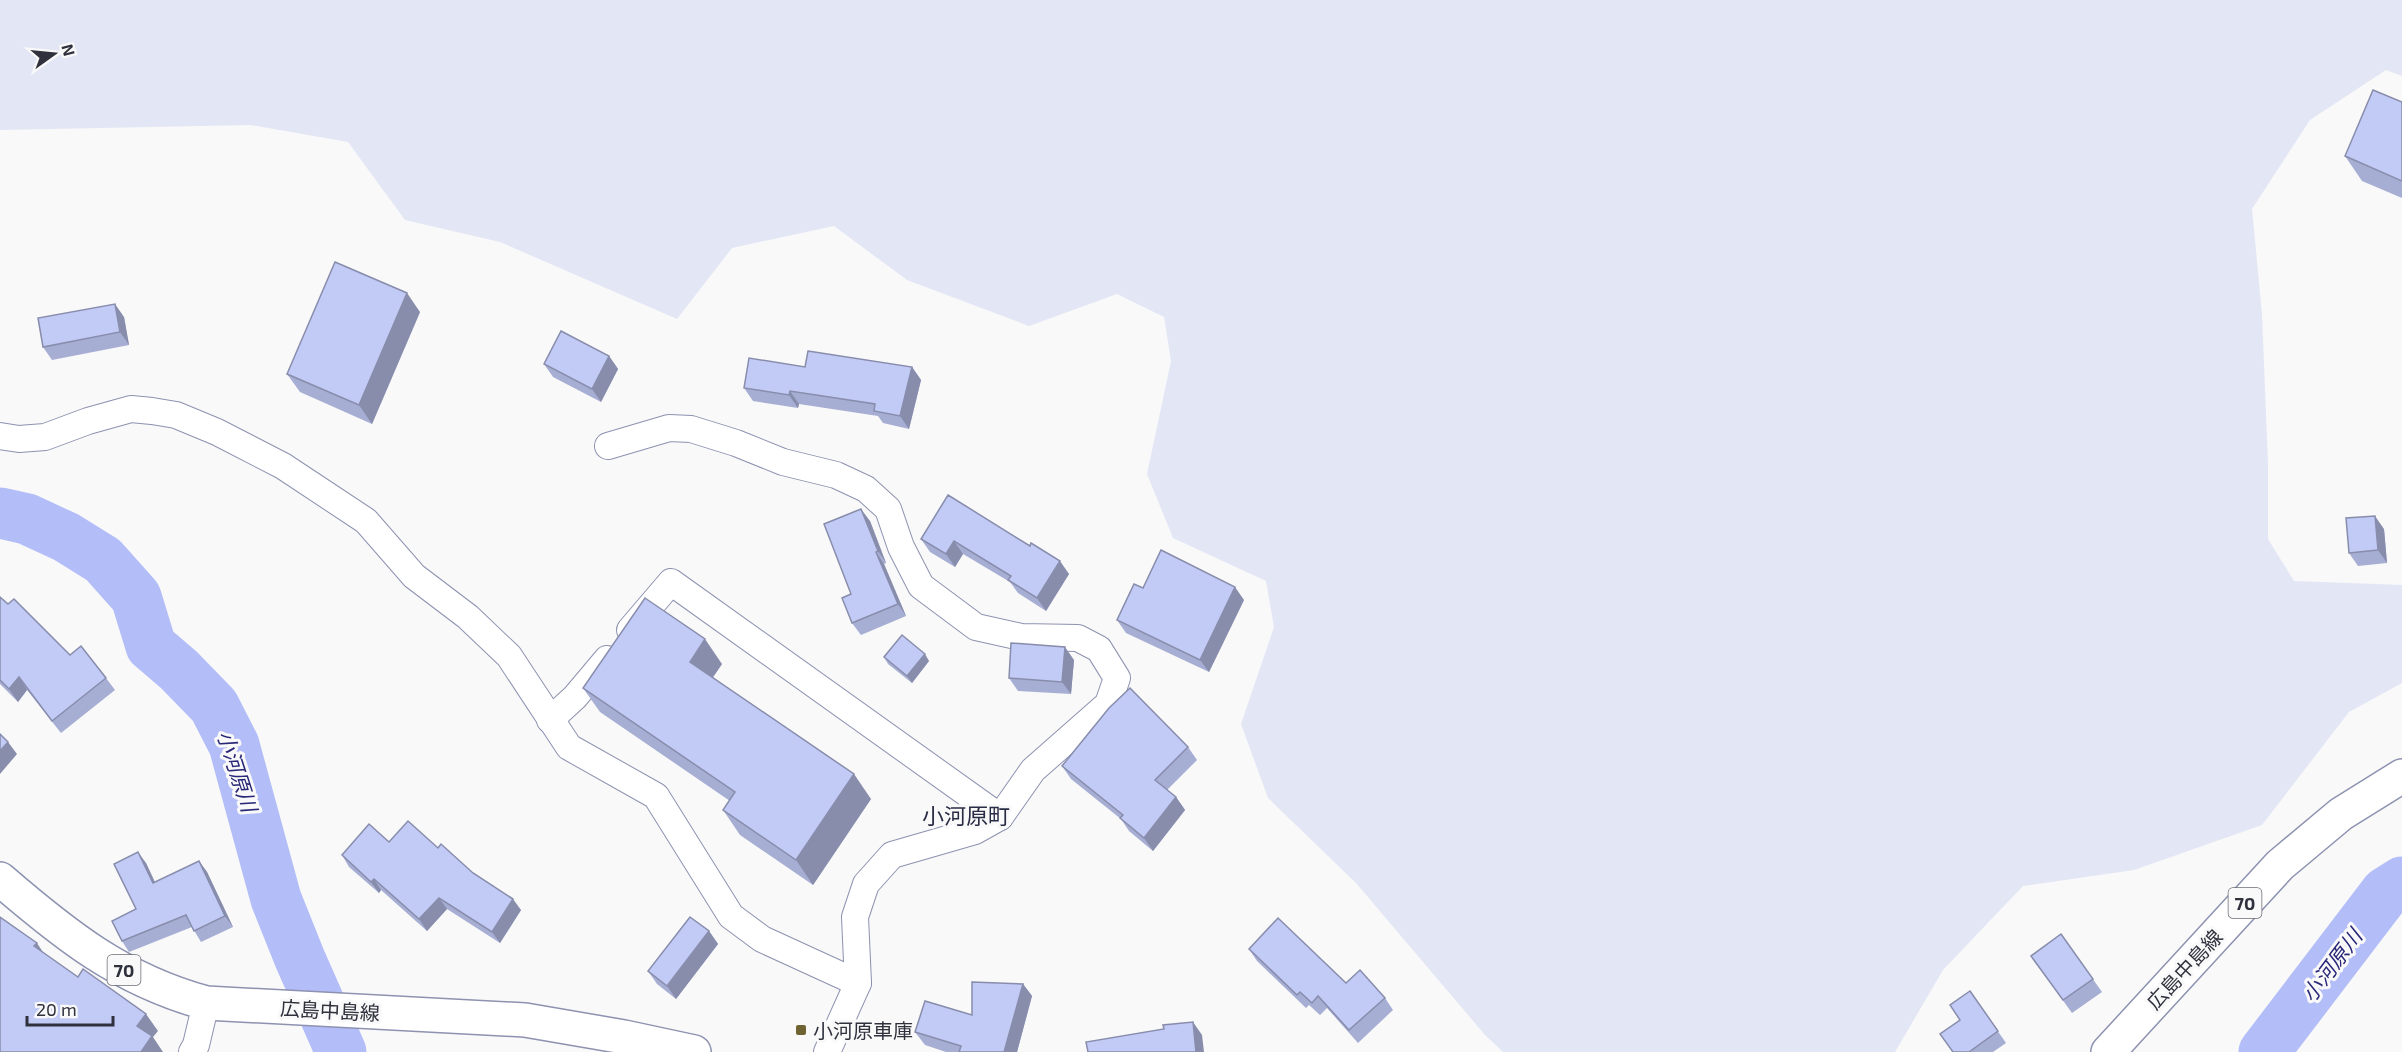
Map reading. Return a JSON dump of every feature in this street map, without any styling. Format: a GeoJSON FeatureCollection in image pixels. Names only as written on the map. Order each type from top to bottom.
{"type":"FeatureCollection","features":[{"type":"Feature","properties":{"kind":"main road","name":"広島中島線"},"geometry":{"type":"LineString","coordinates":[[2108,1052],[2280,865],[2341,814],[2402,776]]}},
{"type":"Feature","properties":{"kind":"main road","name":"広島中島線"},"geometry":{"type":"LineString","coordinates":[[0,879],[54,925],[106,962],[173,994],[206,1003],[525,1020],[694,1052]]}},
{"type":"Feature","properties":{"kind":"street"},"geometry":{"type":"LineString","coordinates":[[0,436],[19,439],[45,437],[131,409],[176,415],[217,432],[283,466],[366,520],[414,576],[468,617],[508,656],[569,747],[656,796],[731,916],[762,939],[858,983]]}},
{"type":"Feature","properties":{"kind":"street"},"geometry":{"type":"LineString","coordinates":[[608,446],[669,428],[691,429],[736,443],[783,462],[836,476],[866,489],[888,509],[901,547],[921,586],[976,627],[1021,636],[1078,638],[1098,649],[1117,678],[1108,704],[1033,770],[1000,817],[975,831],[892,855],[866,884],[855,917],[858,983],[827,1052]]}},
{"type":"Feature","properties":{"kind":"street"},"geometry":{"type":"LineString","coordinates":[[550,720],[575,697],[671,582],[1000,817]]}},
{"type":"Feature","properties":{"kind":"street"},"geometry":{"type":"LineString","coordinates":[[192,1052],[196,1046],[206,1003]]}},
{"type":"Feature","properties":{"kind":"shaded area"},"geometry":{"type":"Polygon","coordinates":[[[0,0],[2402,0],[2402,76],[2386,70],[2310,120],[2252,209],[2262,314],[2268,465],[2268,539],[2294,581],[2402,585],[2402,683],[2349,712],[2262,825],[2134,870],[2023,886],[1943,970],[1895,1052],[1503,1052],[1485,1035],[1356,883],[1268,798],[1241,724],[1274,627],[1266,581],[1173,538],[1147,474],[1171,361],[1164,317],[1117,294],[1029,326],[907,280],[834,226],[732,248],[677,319],[500,242],[405,220],[348,142],[251,125],[0,130],[0,0]]]}},
{"type":"Feature","properties":{"kind":"building"},"geometry":{"type":"Polygon","coordinates":[[[2373,90],[2402,102],[2402,181],[2345,156],[2373,90]]]}},
{"type":"Feature","properties":{"kind":"building"},"geometry":{"type":"Polygon","coordinates":[[[335,262],[407,293],[359,405],[287,374],[335,262]]]}},
{"type":"Feature","properties":{"kind":"building"},"geometry":{"type":"Polygon","coordinates":[[[115,304],[120,332],[43,347],[38,318],[115,304]]]}},
{"type":"Feature","properties":{"kind":"building"},"geometry":{"type":"Polygon","coordinates":[[[561,331],[609,356],[592,389],[544,364],[561,331]]]}},
{"type":"Feature","properties":{"kind":"building"},"geometry":{"type":"Polygon","coordinates":[[[808,351],[912,367],[900,416],[874,411],[875,404],[790,391],[789,395],[744,388],[749,358],[805,367],[808,351]]]}},
{"type":"Feature","properties":{"kind":"building"},"geometry":{"type":"Polygon","coordinates":[[[948,495],[1030,546],[1031,543],[1060,561],[1037,598],[1008,580],[1011,576],[954,541],[946,554],[921,539],[948,495]]]}},
{"type":"Feature","properties":{"kind":"building"},"geometry":{"type":"Polygon","coordinates":[[[861,509],[898,604],[852,623],[842,598],[851,594],[824,524],[861,509]]]}},
{"type":"Feature","properties":{"kind":"building"},"geometry":{"type":"Polygon","coordinates":[[[2375,516],[2378,550],[2349,553],[2346,518],[2375,516]]]}},
{"type":"Feature","properties":{"kind":"building"},"geometry":{"type":"Polygon","coordinates":[[[1161,550],[1235,587],[1200,660],[1117,620],[1134,584],[1143,588],[1161,550]]]}},
{"type":"Feature","properties":{"kind":"building"},"geometry":{"type":"Polygon","coordinates":[[[0,597],[8,604],[14,599],[70,655],[81,646],[106,678],[52,721],[19,677],[9,689],[0,680],[0,597]]]}},
{"type":"Feature","properties":{"kind":"building"},"geometry":{"type":"Polygon","coordinates":[[[645,598],[705,639],[690,662],[854,774],[796,860],[723,810],[735,792],[583,688],[645,598]]]}},
{"type":"Feature","properties":{"kind":"building"},"geometry":{"type":"Polygon","coordinates":[[[902,635],[925,654],[907,676],[884,657],[902,635]]]}},
{"type":"Feature","properties":{"kind":"building"},"geometry":{"type":"Polygon","coordinates":[[[1011,643],[1065,647],[1062,682],[1009,678],[1011,643]]]}},
{"type":"Feature","properties":{"kind":"building"},"geometry":{"type":"Polygon","coordinates":[[[1130,688],[1188,747],[1155,780],[1176,797],[1144,838],[1120,818],[1123,815],[1062,766],[1109,708],[1130,688]]]}},
{"type":"Feature","properties":{"kind":"building"},"geometry":{"type":"Polygon","coordinates":[[[0,734],[8,742],[0,751],[0,734]]]}},
{"type":"Feature","properties":{"kind":"building"},"geometry":{"type":"Polygon","coordinates":[[[408,821],[438,848],[441,844],[473,873],[513,899],[492,932],[439,898],[419,919],[374,879],[371,882],[342,855],[369,824],[389,842],[408,821]]]}},
{"type":"Feature","properties":{"kind":"building"},"geometry":{"type":"Polygon","coordinates":[[[138,852],[153,883],[199,861],[225,916],[194,931],[186,915],[122,941],[112,921],[136,909],[114,864],[138,852]]]}},
{"type":"Feature","properties":{"kind":"building"},"geometry":{"type":"Polygon","coordinates":[[[0,917],[37,943],[34,946],[78,977],[83,969],[146,1014],[137,1026],[152,1036],[141,1052],[0,1052],[0,917]]]}},
{"type":"Feature","properties":{"kind":"building"},"geometry":{"type":"Polygon","coordinates":[[[690,917],[709,931],[667,986],[648,971],[690,917]]]}},
{"type":"Feature","properties":{"kind":"building"},"geometry":{"type":"Polygon","coordinates":[[[1278,918],[1346,983],[1360,970],[1385,998],[1349,1030],[1318,996],[1312,1003],[1300,992],[1297,995],[1249,949],[1278,918]]]}},
{"type":"Feature","properties":{"kind":"building"},"geometry":{"type":"Polygon","coordinates":[[[2061,934],[2093,979],[2063,1000],[2031,956],[2061,934]]]}},
{"type":"Feature","properties":{"kind":"building"},"geometry":{"type":"Polygon","coordinates":[[[972,982],[1023,984],[1004,1052],[959,1052],[961,1046],[915,1032],[925,1001],[972,1015],[972,982]]]}},
{"type":"Feature","properties":{"kind":"building"},"geometry":{"type":"Polygon","coordinates":[[[1970,991],[1998,1031],[1969,1052],[1953,1052],[1940,1034],[1960,1020],[1950,1005],[1970,991]]]}},
{"type":"Feature","properties":{"kind":"building"},"geometry":{"type":"Polygon","coordinates":[[[1193,1022],[1196,1052],[1088,1052],[1086,1042],[1164,1029],[1163,1025],[1193,1022]]]}},
{"type":"Feature","properties":{"kind":"waterway","name":"小河原川"},"geometry":{"type":"LineString","coordinates":[[0,513],[27,519],[66,537],[103,560],[136,597],[151,646],[179,670],[214,706],[234,745],[276,899],[341,1052]]}},
{"type":"Feature","properties":{"kind":"waterway","name":"小河原川"},"geometry":{"type":"LineString","coordinates":[[2264,1052],[2386,892],[2402,882]]}},
{"type":"Feature","properties":{"kind":"place","name":"小河原車庫"},"geometry":{"type":"Point","coordinates":[801,1030]}},
{"type":"Feature","properties":{"kind":"district","name":"小河原町"},"geometry":{"type":"Point","coordinates":[966,815]}}]}
